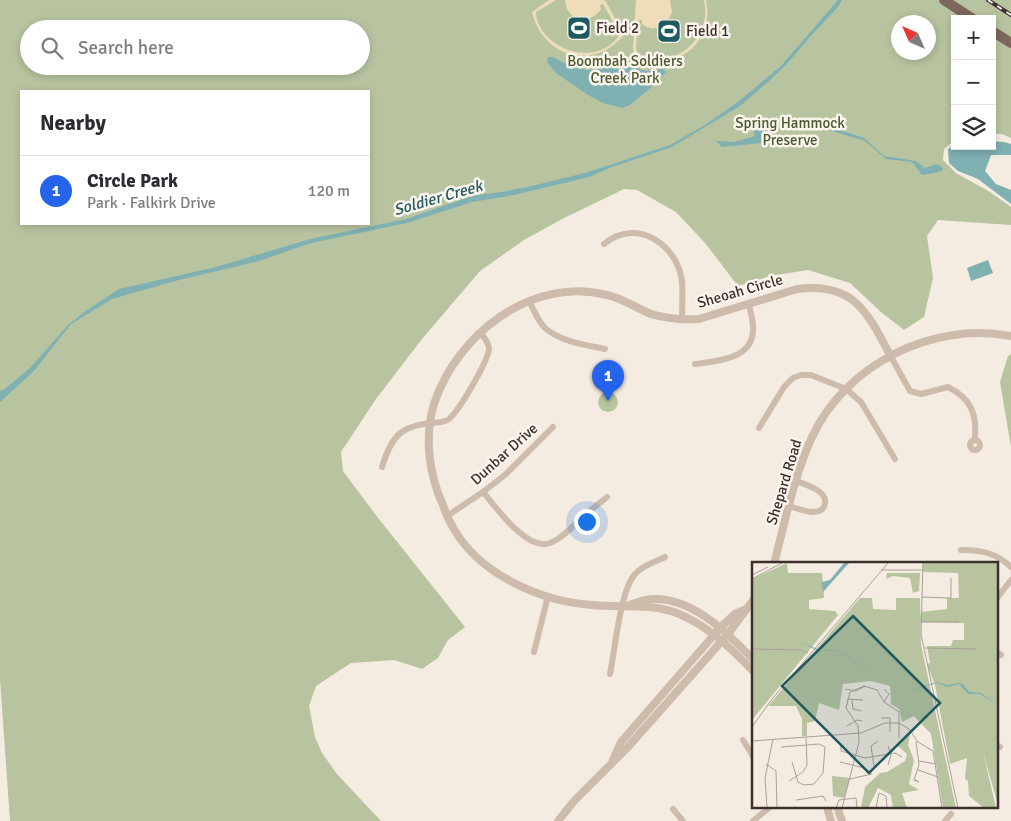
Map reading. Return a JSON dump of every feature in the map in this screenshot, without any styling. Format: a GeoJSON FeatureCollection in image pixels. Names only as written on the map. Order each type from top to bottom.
{"type":"FeatureCollection","features":[{"type":"Feature","properties":{"kind":"main road"},"geometry":{"type":"LineString","coordinates":[[944,0],[968,15]]}},
{"type":"Feature","properties":{"kind":"main road"},"geometry":{"type":"LineString","coordinates":[[996,34],[1011,43]]}},
{"type":"Feature","properties":{"kind":"street"},"geometry":{"type":"LineString","coordinates":[[604,244],[618,234],[630,232],[640,233],[662,245],[678,268],[682,280],[682,320]]}},
{"type":"Feature","properties":{"kind":"street","name":"Sheoah Circle"},"geometry":{"type":"LineString","coordinates":[[752,670],[721,641],[693,620],[673,612],[589,605],[548,596],[519,586],[488,567],[463,542],[455,531],[437,494],[429,459],[430,423],[434,404],[459,355],[480,332],[501,316],[529,301],[553,292],[571,290],[609,295],[652,314],[682,320],[698,319],[797,289],[812,287],[832,289],[845,295],[867,313],[890,355]]}},
{"type":"Feature","properties":{"kind":"street"},"geometry":{"type":"LineString","coordinates":[[529,301],[545,328],[553,334],[605,349]]}},
{"type":"Feature","properties":{"kind":"street"},"geometry":{"type":"LineString","coordinates":[[695,364],[729,359],[745,350],[753,335],[749,304]]}},
{"type":"Feature","properties":{"kind":"street"},"geometry":{"type":"LineString","coordinates":[[382,467],[390,445],[404,429],[411,425],[448,420],[470,391],[488,352],[488,342],[480,332]]}},
{"type":"Feature","properties":{"kind":"street","name":"Shepard Road"},"geometry":{"type":"LineString","coordinates":[[775,562],[796,481],[813,435],[832,405],[846,389],[869,369],[890,355],[918,343],[940,337],[987,333],[1011,336]]}},
{"type":"Feature","properties":{"kind":"street"},"geometry":{"type":"LineString","coordinates":[[890,355],[910,391],[921,394],[948,387],[967,401],[974,411],[976,440]]}},
{"type":"Feature","properties":{"kind":"street"},"geometry":{"type":"LineString","coordinates":[[759,428],[784,387],[793,378],[811,374],[846,389],[861,402],[895,458]]}},
{"type":"Feature","properties":{"kind":"street","name":"Dunbar Drive"},"geometry":{"type":"LineString","coordinates":[[447,516],[506,474],[553,427]]}},
{"type":"Feature","properties":{"kind":"street"},"geometry":{"type":"LineString","coordinates":[[789,506],[817,512],[825,504],[825,498],[817,490],[796,481]]}},
{"type":"Feature","properties":{"kind":"street"},"geometry":{"type":"LineString","coordinates":[[483,492],[512,526],[543,545],[557,540],[586,513],[607,497]]}},
{"type":"Feature","properties":{"kind":"street"},"geometry":{"type":"LineString","coordinates":[[961,550],[980,550],[993,554],[1011,567]]}},
{"type":"Feature","properties":{"kind":"street"},"geometry":{"type":"LineString","coordinates":[[610,674],[628,584],[643,567],[665,557]]}},
{"type":"Feature","properties":{"kind":"street"},"geometry":{"type":"LineString","coordinates":[[998,597],[1011,580]]}},
{"type":"Feature","properties":{"kind":"street"},"geometry":{"type":"LineString","coordinates":[[534,652],[548,596]]}},
{"type":"Feature","properties":{"kind":"street","name":"Sheoah Circle"},"geometry":{"type":"LineString","coordinates":[[623,607],[652,599],[676,603],[698,612],[728,634],[752,658]]}},
{"type":"Feature","properties":{"kind":"street"},"geometry":{"type":"LineString","coordinates":[[558,821],[575,800],[627,748],[728,634],[752,601]]}},
{"type":"Feature","properties":{"kind":"street"},"geometry":{"type":"LineString","coordinates":[[611,764],[621,742],[720,628],[735,614],[745,609]]}},
{"type":"Feature","properties":{"kind":"street"},"geometry":{"type":"LineString","coordinates":[[743,740],[752,755]]}},
{"type":"Feature","properties":{"kind":"street"},"geometry":{"type":"LineString","coordinates":[[753,821],[769,808]]}},
{"type":"Feature","properties":{"kind":"street"},"geometry":{"type":"LineString","coordinates":[[827,808],[831,821]]}},
{"type":"Feature","properties":{"kind":"street"},"geometry":{"type":"LineString","coordinates":[[837,808],[842,821]]}},
{"type":"Feature","properties":{"kind":"street"},"geometry":{"type":"LineString","coordinates":[[673,809],[683,821]]}},
{"type":"Feature","properties":{"kind":"street"},"geometry":{"type":"LineString","coordinates":[[945,821],[951,814]]}},
{"type":"Feature","properties":{"kind":"green space","name":"Spring Hammock Preserve"},"geometry":{"type":"Polygon","coordinates":[[[0,0],[938,0],[961,15],[951,15],[951,143],[944,149],[943,160],[956,173],[990,192],[1011,207],[1011,225],[938,220],[927,236],[933,278],[924,317],[904,330],[881,312],[850,283],[808,270],[770,276],[738,286],[705,243],[676,212],[637,190],[624,189],[524,240],[480,271],[422,339],[376,399],[341,452],[343,471],[465,627],[448,640],[438,658],[422,669],[394,660],[351,663],[316,686],[309,706],[315,737],[322,753],[337,774],[381,821],[10,821],[0,679],[0,0]]]}},
{"type":"Feature","properties":{"kind":"green space"},"geometry":{"type":"Polygon","coordinates":[[[951,0],[1011,0],[1011,39],[996,30],[996,15],[974,15],[951,0]]]}},
{"type":"Feature","properties":{"kind":"green space"},"geometry":{"type":"Polygon","coordinates":[[[996,38],[1011,47],[1011,138],[1002,134],[996,134],[996,38]]]}},
{"type":"Feature","properties":{"kind":"green space"},"geometry":{"type":"Polygon","coordinates":[[[1011,354],[1011,447],[1000,382],[1008,356],[1011,354]]]}},
{"type":"Feature","properties":{"kind":"green space"},"geometry":{"type":"Polygon","coordinates":[[[608,392],[615,395],[618,402],[615,409],[608,412],[601,409],[598,402],[601,395],[608,392]]]}},
{"type":"Feature","properties":{"kind":"sand"},"geometry":{"type":"Polygon","coordinates":[[[549,0],[556,0],[536,12],[537,18],[545,34],[562,47],[583,53],[594,52],[604,49],[613,43],[620,34],[603,4],[600,5],[601,9],[591,18],[579,19],[570,13],[566,7],[565,0],[605,0],[624,35],[612,46],[599,53],[585,56],[571,54],[558,49],[547,40],[538,28],[532,12],[549,0]]]}},
{"type":"Feature","properties":{"kind":"sand"},"geometry":{"type":"Polygon","coordinates":[[[636,0],[670,0],[672,12],[668,21],[662,26],[655,28],[649,28],[642,24],[642,20],[638,20],[636,47],[638,57],[652,60],[665,59],[677,55],[688,48],[697,39],[703,27],[705,14],[704,0],[706,0],[707,15],[705,29],[698,42],[689,51],[677,58],[664,62],[649,63],[634,59],[636,0]]]}},
{"type":"Feature","properties":{"kind":"water"},"geometry":{"type":"Polygon","coordinates":[[[838,0],[842,0],[837,8],[786,65],[769,81],[740,106],[672,147],[612,167],[589,177],[514,195],[472,202],[407,223],[311,243],[259,261],[179,280],[112,299],[71,324],[34,371],[0,402],[0,391],[30,368],[68,325],[119,289],[216,267],[310,239],[406,219],[472,196],[515,190],[585,173],[670,145],[705,125],[739,101],[781,66],[838,0]]]}},
{"type":"Feature","properties":{"kind":"water"},"geometry":{"type":"Polygon","coordinates":[[[548,57],[553,57],[584,70],[598,70],[624,62],[642,70],[650,71],[662,68],[666,72],[646,92],[628,106],[622,108],[603,103],[556,73],[547,62],[548,57]]]}},
{"type":"Feature","properties":{"kind":"water"},"geometry":{"type":"Polygon","coordinates":[[[813,121],[864,138],[884,156],[916,161],[925,168],[937,164],[943,168],[942,171],[922,175],[912,162],[886,159],[865,141],[812,125],[798,124],[783,127],[770,134],[762,143],[722,147],[716,141],[734,142],[755,136],[753,131],[759,128],[765,134],[788,123],[813,121]]]}},
{"type":"Feature","properties":{"kind":"water"},"geometry":{"type":"Polygon","coordinates":[[[996,141],[1011,144],[1011,155],[991,155],[985,171],[996,184],[1011,190],[1011,204],[978,179],[958,171],[949,163],[948,149],[996,150],[996,141]]]}},
{"type":"Feature","properties":{"kind":"water"},"geometry":{"type":"Polygon","coordinates":[[[988,260],[993,273],[971,281],[967,268],[988,260]]]}},
{"type":"Feature","properties":{"kind":"waterway","name":"Soldier Creek"},"geometry":{"type":"LineString","coordinates":[[511,191],[521,189]]}},
{"type":"Feature","properties":{"kind":"railway"},"geometry":{"type":"LineString","coordinates":[[988,0],[1011,15]]}},
{"type":"Feature","properties":{"kind":"place","name":"Field 2"},"geometry":{"type":"Point","coordinates":[579,28]}},
{"type":"Feature","properties":{"kind":"place","name":"Field 1"},"geometry":{"type":"Point","coordinates":[669,31]}},
{"type":"Feature","properties":{"kind":"place","name":"Circle Park"},"geometry":{"type":"Point","coordinates":[608,401]}},
{"type":"Feature","properties":{"kind":"park label","name":"Boombah Soldiers Creek Park"},"geometry":{"type":"Point","coordinates":[625,70]}}]}
